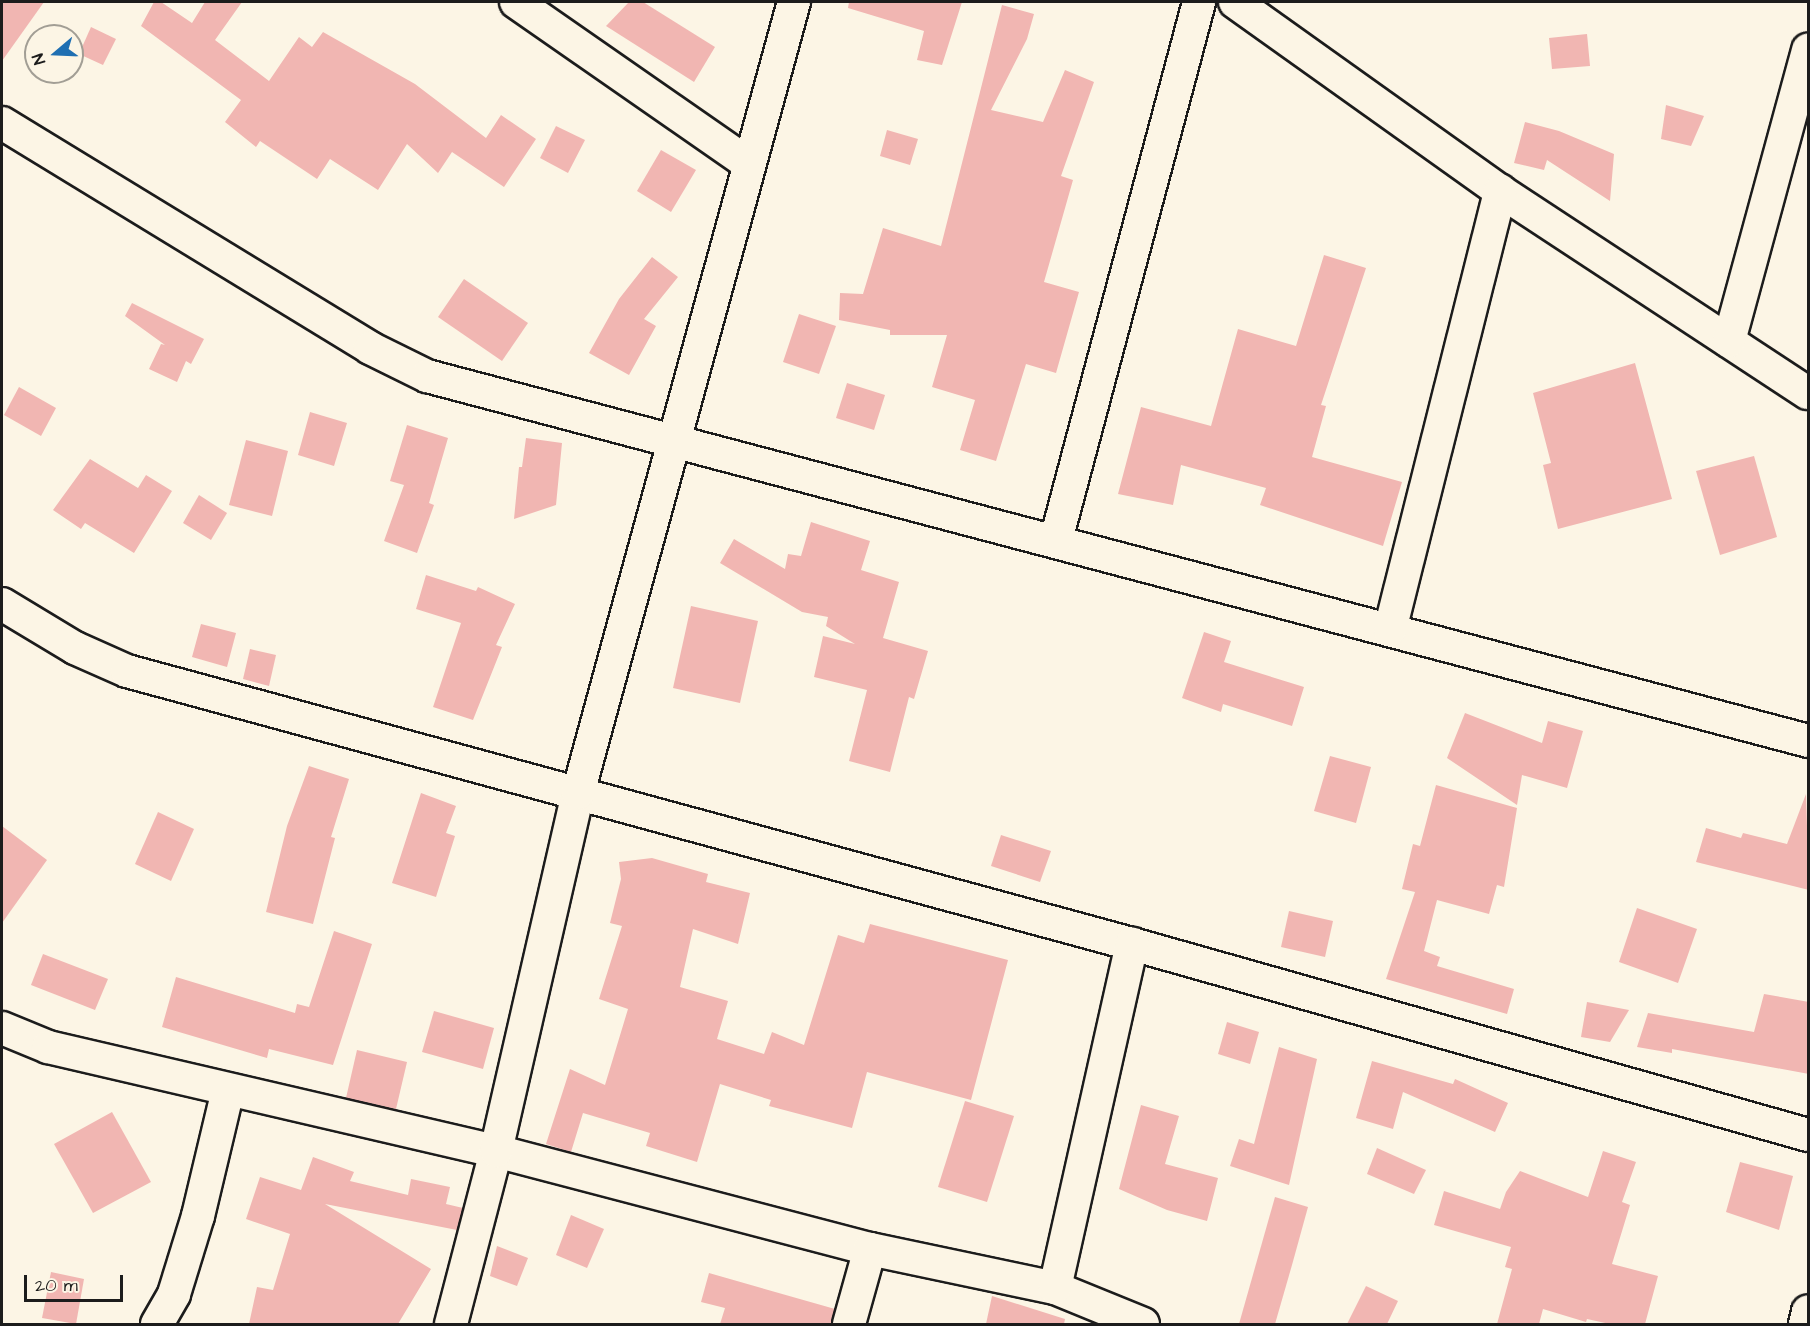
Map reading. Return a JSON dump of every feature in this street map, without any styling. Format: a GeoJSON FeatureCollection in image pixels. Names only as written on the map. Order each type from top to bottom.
{"type":"FeatureCollection","features":[{"type":"Feature","properties":{"kind":"main road"},"geometry":{"type":"LineString","coordinates":[[1805,1324],[1809,1311]]}},
{"type":"Feature","properties":{"kind":"street"},"geometry":{"type":"LineString","coordinates":[[516,2],[748,163]]}},
{"type":"Feature","properties":{"kind":"street"},"geometry":{"type":"LineString","coordinates":[[451,1324],[496,1151],[578,793],[677,440],[748,163],[794,2]]}},
{"type":"Feature","properties":{"kind":"street"},"geometry":{"type":"LineString","coordinates":[[1056,540],[1199,2]]}},
{"type":"Feature","properties":{"kind":"street"},"geometry":{"type":"LineString","coordinates":[[1235,2],[1500,191],[1809,393]]}},
{"type":"Feature","properties":{"kind":"street"},"geometry":{"type":"LineString","coordinates":[[1729,341],[1809,50]]}},
{"type":"Feature","properties":{"kind":"street"},"geometry":{"type":"LineString","coordinates":[[2,123],[370,348],[427,376],[1056,540],[1809,741]]}},
{"type":"Feature","properties":{"kind":"street"},"geometry":{"type":"LineString","coordinates":[[1389,630],[1500,191]]}},
{"type":"Feature","properties":{"kind":"street"},"geometry":{"type":"LineString","coordinates":[[2,604],[75,648],[127,671],[1132,944],[1809,1135]]}},
{"type":"Feature","properties":{"kind":"street"},"geometry":{"type":"LineString","coordinates":[[1054,1288],[1132,944]]}},
{"type":"Feature","properties":{"kind":"street"},"geometry":{"type":"LineString","coordinates":[[2,1028],[48,1047],[496,1151],[870,1249],[1054,1288],[1143,1324]]}},
{"type":"Feature","properties":{"kind":"street"},"geometry":{"type":"LineString","coordinates":[[157,1324],[174,1294],[198,1216],[228,1090]]}},
{"type":"Feature","properties":{"kind":"street"},"geometry":{"type":"LineString","coordinates":[[849,1324],[870,1249]]}},
{"type":"Feature","properties":{"kind":"building"},"geometry":{"type":"Polygon","coordinates":[[[2,2],[44,2],[28,24],[24,24],[24,30],[2,61],[2,2]]]}},
{"type":"Feature","properties":{"kind":"building"},"geometry":{"type":"Polygon","coordinates":[[[154,2],[161,2],[192,23],[205,2],[242,2],[215,40],[269,81],[299,37],[312,47],[323,32],[415,84],[486,138],[501,115],[536,139],[504,187],[452,152],[438,173],[407,144],[378,190],[330,159],[317,179],[260,141],[256,147],[225,122],[241,100],[141,26],[154,2]]]}},
{"type":"Feature","properties":{"kind":"building"},"geometry":{"type":"Polygon","coordinates":[[[629,2],[643,2],[715,47],[694,82],[606,26],[629,2]]]}},
{"type":"Feature","properties":{"kind":"building"},"geometry":{"type":"Polygon","coordinates":[[[849,2],[962,2],[942,65],[917,60],[924,31],[848,8],[849,2]]]}},
{"type":"Feature","properties":{"kind":"building"},"geometry":{"type":"Polygon","coordinates":[[[1002,5],[1034,14],[1027,39],[991,110],[1043,122],[1065,70],[1094,82],[1061,176],[1073,180],[1044,282],[1079,292],[1056,373],[1026,364],[996,461],[960,450],[975,400],[932,387],[947,335],[890,335],[890,330],[839,320],[840,293],[863,294],[883,228],[941,246],[1002,5]]]}},
{"type":"Feature","properties":{"kind":"building"},"geometry":{"type":"Polygon","coordinates":[[[91,27],[116,39],[103,65],[84,56],[84,43],[91,27]]]}},
{"type":"Feature","properties":{"kind":"building"},"geometry":{"type":"Polygon","coordinates":[[[1587,34],[1590,66],[1552,69],[1549,38],[1587,34]]]}},
{"type":"Feature","properties":{"kind":"building"},"geometry":{"type":"Polygon","coordinates":[[[1666,105],[1704,116],[1691,146],[1661,139],[1666,105]]]}},
{"type":"Feature","properties":{"kind":"building"},"geometry":{"type":"Polygon","coordinates":[[[1525,122],[1559,131],[1614,154],[1610,201],[1547,160],[1544,170],[1514,163],[1525,122]]]}},
{"type":"Feature","properties":{"kind":"building"},"geometry":{"type":"Polygon","coordinates":[[[556,126],[585,140],[568,173],[540,158],[556,126]]]}},
{"type":"Feature","properties":{"kind":"building"},"geometry":{"type":"Polygon","coordinates":[[[887,130],[918,139],[910,165],[880,156],[887,130]]]}},
{"type":"Feature","properties":{"kind":"building"},"geometry":{"type":"Polygon","coordinates":[[[661,150],[696,170],[671,212],[637,191],[661,150]]]}},
{"type":"Feature","properties":{"kind":"building"},"geometry":{"type":"Polygon","coordinates":[[[1324,255],[1366,268],[1321,405],[1326,406],[1312,457],[1402,482],[1383,546],[1260,505],[1266,488],[1181,465],[1173,505],[1118,494],[1141,407],[1211,426],[1238,329],[1296,346],[1324,255]]]}},
{"type":"Feature","properties":{"kind":"building"},"geometry":{"type":"Polygon","coordinates":[[[652,257],[678,277],[644,319],[656,326],[629,375],[589,353],[619,299],[652,257]]]}},
{"type":"Feature","properties":{"kind":"building"},"geometry":{"type":"Polygon","coordinates":[[[464,279],[528,323],[502,361],[438,317],[464,279]]]}},
{"type":"Feature","properties":{"kind":"building"},"geometry":{"type":"Polygon","coordinates":[[[132,303],[204,339],[191,364],[186,361],[177,382],[149,369],[161,344],[165,345],[125,316],[132,303]]]}},
{"type":"Feature","properties":{"kind":"building"},"geometry":{"type":"Polygon","coordinates":[[[799,314],[836,326],[819,374],[783,362],[799,314]]]}},
{"type":"Feature","properties":{"kind":"building"},"geometry":{"type":"Polygon","coordinates":[[[1635,363],[1672,499],[1558,529],[1543,465],[1551,463],[1533,393],[1635,363]]]}},
{"type":"Feature","properties":{"kind":"building"},"geometry":{"type":"Polygon","coordinates":[[[847,383],[885,395],[874,430],[836,418],[847,383]]]}},
{"type":"Feature","properties":{"kind":"building"},"geometry":{"type":"Polygon","coordinates":[[[19,387],[56,408],[41,436],[4,415],[19,387]]]}},
{"type":"Feature","properties":{"kind":"building"},"geometry":{"type":"Polygon","coordinates":[[[310,412],[347,423],[334,466],[298,455],[310,412]]]}},
{"type":"Feature","properties":{"kind":"building"},"geometry":{"type":"Polygon","coordinates":[[[407,425],[448,438],[429,503],[434,505],[417,553],[384,541],[404,485],[390,481],[407,425]]]}},
{"type":"Feature","properties":{"kind":"building"},"geometry":{"type":"Polygon","coordinates":[[[526,438],[562,443],[556,505],[514,519],[519,467],[522,467],[526,438]]]}},
{"type":"Feature","properties":{"kind":"building"},"geometry":{"type":"Polygon","coordinates":[[[246,440],[288,451],[272,516],[229,505],[246,440]]]}},
{"type":"Feature","properties":{"kind":"building"},"geometry":{"type":"Polygon","coordinates":[[[1754,456],[1777,537],[1720,555],[1696,471],[1754,456]]]}},
{"type":"Feature","properties":{"kind":"building"},"geometry":{"type":"Polygon","coordinates":[[[90,459],[138,488],[146,475],[172,491],[134,553],[85,523],[81,529],[53,510],[90,459]]]}},
{"type":"Feature","properties":{"kind":"building"},"geometry":{"type":"Polygon","coordinates":[[[199,495],[227,513],[211,540],[183,523],[199,495]]]}},
{"type":"Feature","properties":{"kind":"building"},"geometry":{"type":"Polygon","coordinates":[[[811,522],[870,541],[861,570],[899,582],[883,638],[928,651],[914,699],[909,697],[890,772],[849,761],[867,690],[814,677],[823,636],[855,644],[826,626],[828,617],[802,612],[720,563],[734,539],[785,569],[788,554],[801,556],[811,522]]]}},
{"type":"Feature","properties":{"kind":"building"},"geometry":{"type":"Polygon","coordinates":[[[426,575],[476,591],[478,587],[515,604],[496,645],[502,647],[473,720],[433,707],[461,623],[416,609],[426,575]]]}},
{"type":"Feature","properties":{"kind":"building"},"geometry":{"type":"Polygon","coordinates":[[[691,606],[758,621],[740,703],[673,688],[691,606]]]}},
{"type":"Feature","properties":{"kind":"building"},"geometry":{"type":"Polygon","coordinates":[[[201,624],[236,633],[227,667],[192,657],[201,624]]]}},
{"type":"Feature","properties":{"kind":"building"},"geometry":{"type":"Polygon","coordinates":[[[1204,632],[1231,641],[1224,662],[1304,687],[1292,726],[1223,704],[1221,712],[1182,698],[1204,632]]]}},
{"type":"Feature","properties":{"kind":"building"},"geometry":{"type":"Polygon","coordinates":[[[250,649],[276,655],[269,686],[243,679],[250,649]]]}},
{"type":"Feature","properties":{"kind":"building"},"geometry":{"type":"Polygon","coordinates":[[[1465,713],[1542,743],[1548,721],[1583,731],[1567,788],[1522,775],[1517,805],[1447,758],[1465,713]]]}},
{"type":"Feature","properties":{"kind":"building"},"geometry":{"type":"Polygon","coordinates":[[[1330,756],[1371,767],[1356,823],[1314,811],[1330,756]]]}},
{"type":"Feature","properties":{"kind":"building"},"geometry":{"type":"Polygon","coordinates":[[[309,766],[349,779],[331,837],[335,838],[313,924],[266,912],[287,826],[309,766]]]}},
{"type":"Feature","properties":{"kind":"building"},"geometry":{"type":"Polygon","coordinates":[[[1436,785],[1517,808],[1504,887],[1497,885],[1489,914],[1437,900],[1424,951],[1440,957],[1437,966],[1514,989],[1507,1014],[1386,979],[1415,892],[1402,889],[1413,844],[1420,846],[1436,785]]]}},
{"type":"Feature","properties":{"kind":"building"},"geometry":{"type":"Polygon","coordinates":[[[421,793],[456,806],[446,833],[455,836],[436,897],[392,883],[421,793]]]}},
{"type":"Feature","properties":{"kind":"building"},"geometry":{"type":"Polygon","coordinates":[[[1806,794],[1809,890],[1696,862],[1706,828],[1741,838],[1743,833],[1787,844],[1806,794]]]}},
{"type":"Feature","properties":{"kind":"building"},"geometry":{"type":"Polygon","coordinates":[[[158,812],[194,829],[171,881],[135,864],[158,812]]]}},
{"type":"Feature","properties":{"kind":"building"},"geometry":{"type":"Polygon","coordinates":[[[2,826],[47,860],[2,923],[2,826]]]}},
{"type":"Feature","properties":{"kind":"building"},"geometry":{"type":"Polygon","coordinates":[[[1001,835],[1051,851],[1040,882],[991,866],[1001,835]]]}},
{"type":"Feature","properties":{"kind":"building"},"geometry":{"type":"Polygon","coordinates":[[[652,858],[708,874],[706,882],[750,893],[738,944],[693,929],[680,987],[728,1001],[717,1039],[764,1054],[772,1032],[804,1045],[838,935],[864,943],[870,924],[1008,960],[971,1100],[867,1072],[852,1128],[769,1106],[771,1100],[720,1084],[697,1162],[646,1146],[650,1133],[583,1113],[571,1152],[546,1144],[570,1069],[605,1085],[628,1009],[599,999],[622,926],[610,923],[621,879],[619,862],[652,858]]]}},
{"type":"Feature","properties":{"kind":"building"},"geometry":{"type":"Polygon","coordinates":[[[1637,908],[1697,929],[1678,983],[1619,962],[1637,908]]]}},
{"type":"Feature","properties":{"kind":"building"},"geometry":{"type":"Polygon","coordinates":[[[1289,911],[1333,921],[1325,957],[1281,947],[1289,911]]]}},
{"type":"Feature","properties":{"kind":"building"},"geometry":{"type":"Polygon","coordinates":[[[334,931],[372,944],[333,1065],[269,1049],[267,1058],[162,1027],[176,977],[295,1013],[297,1004],[309,1007],[334,931]]]}},
{"type":"Feature","properties":{"kind":"building"},"geometry":{"type":"Polygon","coordinates":[[[43,954],[108,979],[95,1010],[31,985],[43,954]]]}},
{"type":"Feature","properties":{"kind":"building"},"geometry":{"type":"Polygon","coordinates":[[[1764,994],[1809,1002],[1809,1074],[1672,1049],[1672,1053],[1637,1047],[1648,1013],[1754,1032],[1764,994]]]}},
{"type":"Feature","properties":{"kind":"building"},"geometry":{"type":"Polygon","coordinates":[[[1587,1002],[1629,1010],[1610,1042],[1581,1037],[1587,1002]]]}},
{"type":"Feature","properties":{"kind":"building"},"geometry":{"type":"Polygon","coordinates":[[[434,1011],[494,1028],[483,1069],[422,1052],[434,1011]]]}},
{"type":"Feature","properties":{"kind":"building"},"geometry":{"type":"Polygon","coordinates":[[[1227,1022],[1259,1032],[1250,1064],[1218,1054],[1227,1022]]]}},
{"type":"Feature","properties":{"kind":"building"},"geometry":{"type":"Polygon","coordinates":[[[1279,1047],[1317,1059],[1289,1185],[1230,1166],[1239,1139],[1254,1144],[1279,1047]]]}},
{"type":"Feature","properties":{"kind":"building"},"geometry":{"type":"Polygon","coordinates":[[[357,1050],[407,1062],[396,1109],[346,1098],[357,1050]]]}},
{"type":"Feature","properties":{"kind":"building"},"geometry":{"type":"Polygon","coordinates":[[[1372,1061],[1453,1084],[1455,1079],[1508,1103],[1495,1132],[1403,1092],[1393,1129],[1356,1118],[1372,1061]]]}},
{"type":"Feature","properties":{"kind":"building"},"geometry":{"type":"Polygon","coordinates":[[[965,1101],[1014,1116],[987,1202],[938,1187],[965,1101]]]}},
{"type":"Feature","properties":{"kind":"building"},"geometry":{"type":"Polygon","coordinates":[[[1141,1105],[1179,1116],[1165,1164],[1218,1178],[1207,1221],[1167,1210],[1119,1189],[1141,1105]]]}},
{"type":"Feature","properties":{"kind":"building"},"geometry":{"type":"Polygon","coordinates":[[[112,1112],[151,1182],[93,1213],[54,1144],[112,1112]]]}},
{"type":"Feature","properties":{"kind":"building"},"geometry":{"type":"Polygon","coordinates":[[[1377,1148],[1426,1170],[1414,1194],[1367,1174],[1377,1148]]]}},
{"type":"Feature","properties":{"kind":"building"},"geometry":{"type":"Polygon","coordinates":[[[1603,1151],[1636,1162],[1622,1202],[1630,1205],[1612,1264],[1658,1276],[1645,1324],[1610,1324],[1587,1319],[1586,1322],[1543,1309],[1539,1324],[1497,1324],[1512,1269],[1505,1267],[1511,1247],[1434,1225],[1444,1191],[1500,1209],[1506,1192],[1520,1171],[1588,1197],[1603,1151]]]}},
{"type":"Feature","properties":{"kind":"building"},"geometry":{"type":"Polygon","coordinates":[[[313,1157],[354,1172],[350,1181],[408,1195],[411,1179],[450,1187],[446,1204],[463,1208],[457,1230],[325,1204],[431,1269],[398,1324],[249,1324],[257,1287],[273,1290],[290,1234],[246,1219],[260,1177],[301,1190],[313,1157]]]}},
{"type":"Feature","properties":{"kind":"building"},"geometry":{"type":"Polygon","coordinates":[[[1740,1162],[1793,1176],[1779,1230],[1726,1212],[1740,1162]]]}},
{"type":"Feature","properties":{"kind":"building"},"geometry":{"type":"Polygon","coordinates":[[[1275,1197],[1308,1207],[1292,1265],[1275,1324],[1239,1324],[1275,1197]]]}},
{"type":"Feature","properties":{"kind":"building"},"geometry":{"type":"Polygon","coordinates":[[[571,1215],[604,1229],[587,1268],[556,1255],[571,1215]]]}},
{"type":"Feature","properties":{"kind":"building"},"geometry":{"type":"Polygon","coordinates":[[[497,1246],[528,1258],[517,1286],[490,1276],[497,1246]]]}},
{"type":"Feature","properties":{"kind":"building"},"geometry":{"type":"Polygon","coordinates":[[[51,1272],[84,1279],[76,1324],[42,1318],[51,1272]]]}},
{"type":"Feature","properties":{"kind":"building"},"geometry":{"type":"Polygon","coordinates":[[[709,1273],[835,1309],[832,1324],[720,1324],[725,1308],[701,1302],[709,1273]]]}},
{"type":"Feature","properties":{"kind":"building"},"geometry":{"type":"Polygon","coordinates":[[[1366,1286],[1398,1301],[1387,1324],[1347,1324],[1366,1286]]]}},
{"type":"Feature","properties":{"kind":"building"},"geometry":{"type":"Polygon","coordinates":[[[992,1296],[1065,1319],[1064,1324],[986,1324],[992,1296]]]}}]}
